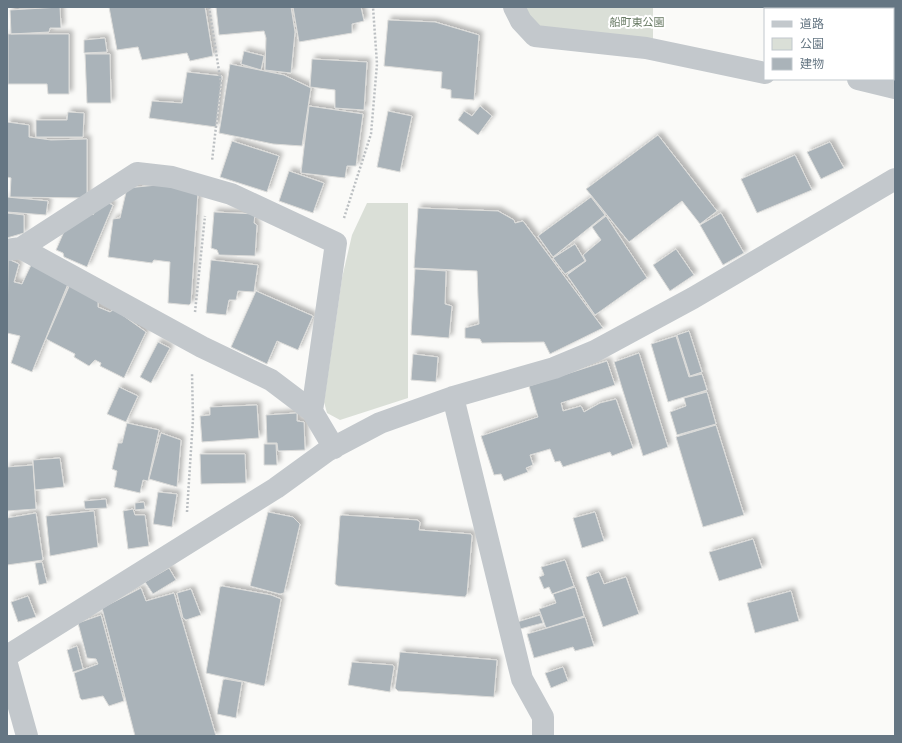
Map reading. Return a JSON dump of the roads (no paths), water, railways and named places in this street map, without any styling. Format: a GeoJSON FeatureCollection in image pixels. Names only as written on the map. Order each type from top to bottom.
{"type":"FeatureCollection","features":[{"type":"Feature","properties":{"kind":"street"},"geometry":{"type":"LineString","coordinates":[[514,7],[521,21],[535,36],[646,48],[764,74]]}},
{"type":"Feature","properties":{"kind":"street"},"geometry":{"type":"LineString","coordinates":[[862,80],[895,88]]}},
{"type":"Feature","properties":{"kind":"street"},"geometry":{"type":"LineString","coordinates":[[14,249],[137,173],[172,177],[230,194],[336,243],[312,410]]}},
{"type":"Feature","properties":{"kind":"street"},"geometry":{"type":"LineString","coordinates":[[7,656],[276,488],[327,451],[380,423],[453,397],[554,368],[595,351],[693,298],[895,179]]}},
{"type":"Feature","properties":{"kind":"street"},"geometry":{"type":"LineString","coordinates":[[14,249],[191,342],[271,380],[312,410],[334,448]]}},
{"type":"Feature","properties":{"kind":"street"},"geometry":{"type":"LineString","coordinates":[[453,397],[522,679],[543,717],[543,736]]}},
{"type":"Feature","properties":{"kind":"street"},"geometry":{"type":"LineString","coordinates":[[7,664],[27,736]]}},
{"type":"Feature","properties":{"kind":"park label","name":"船町東公園"},"geometry":{"type":"Point","coordinates":[637,22]}}]}
